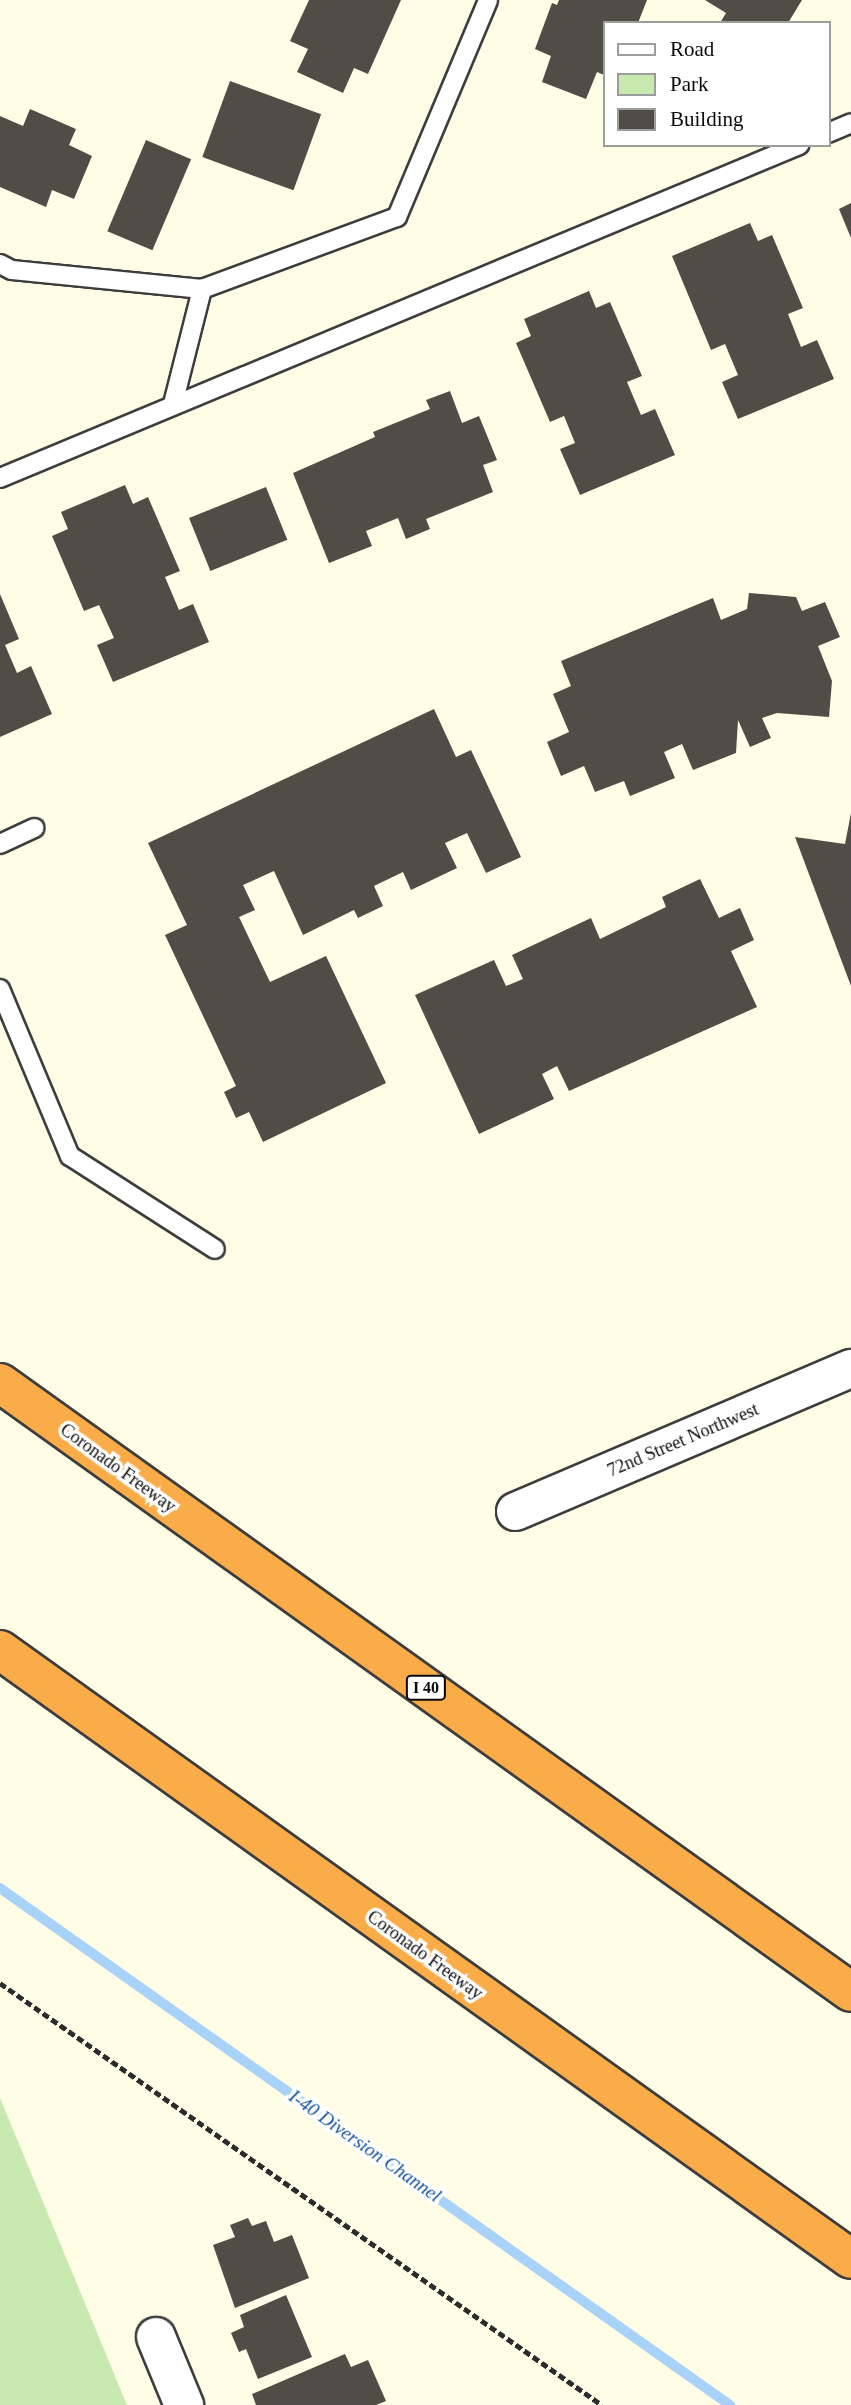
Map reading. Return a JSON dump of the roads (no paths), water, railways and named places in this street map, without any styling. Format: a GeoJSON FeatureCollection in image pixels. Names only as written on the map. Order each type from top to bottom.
{"type":"FeatureCollection","features":[{"type":"Feature","properties":{"kind":"highway","name":"Coronado Freeway"},"geometry":{"type":"LineString","coordinates":[[0,1383],[851,1992]]}},
{"type":"Feature","properties":{"kind":"highway","name":"Coronado Freeway"},"geometry":{"type":"LineString","coordinates":[[0,1650],[851,2259]]}},
{"type":"Feature","properties":{"kind":"street","name":"72nd Street Northwest"},"geometry":{"type":"LineString","coordinates":[[515,1511],[851,1368]]}},
{"type":"Feature","properties":{"kind":"street"},"geometry":{"type":"LineString","coordinates":[[156,2337],[184,2405]]}},
{"type":"Feature","properties":{"kind":"lane"},"geometry":{"type":"LineString","coordinates":[[0,264],[12,270],[202,289],[397,217],[488,0]]}},
{"type":"Feature","properties":{"kind":"lane"},"geometry":{"type":"LineString","coordinates":[[830,132],[851,123]]}},
{"type":"Feature","properties":{"kind":"lane"},"geometry":{"type":"LineString","coordinates":[[0,478],[794,147]]}},
{"type":"Feature","properties":{"kind":"lane"},"geometry":{"type":"LineString","coordinates":[[173,404],[202,289]]}},
{"type":"Feature","properties":{"kind":"lane"},"geometry":{"type":"LineString","coordinates":[[0,844],[35,828]]}},
{"type":"Feature","properties":{"kind":"lane"},"geometry":{"type":"LineString","coordinates":[[0,989],[70,1156],[215,1249]]}},
{"type":"Feature","properties":{"kind":"waterway","name":"I-40 Diversion Channel"},"geometry":{"type":"LineString","coordinates":[[0,1888],[730,2405]]}}]}
